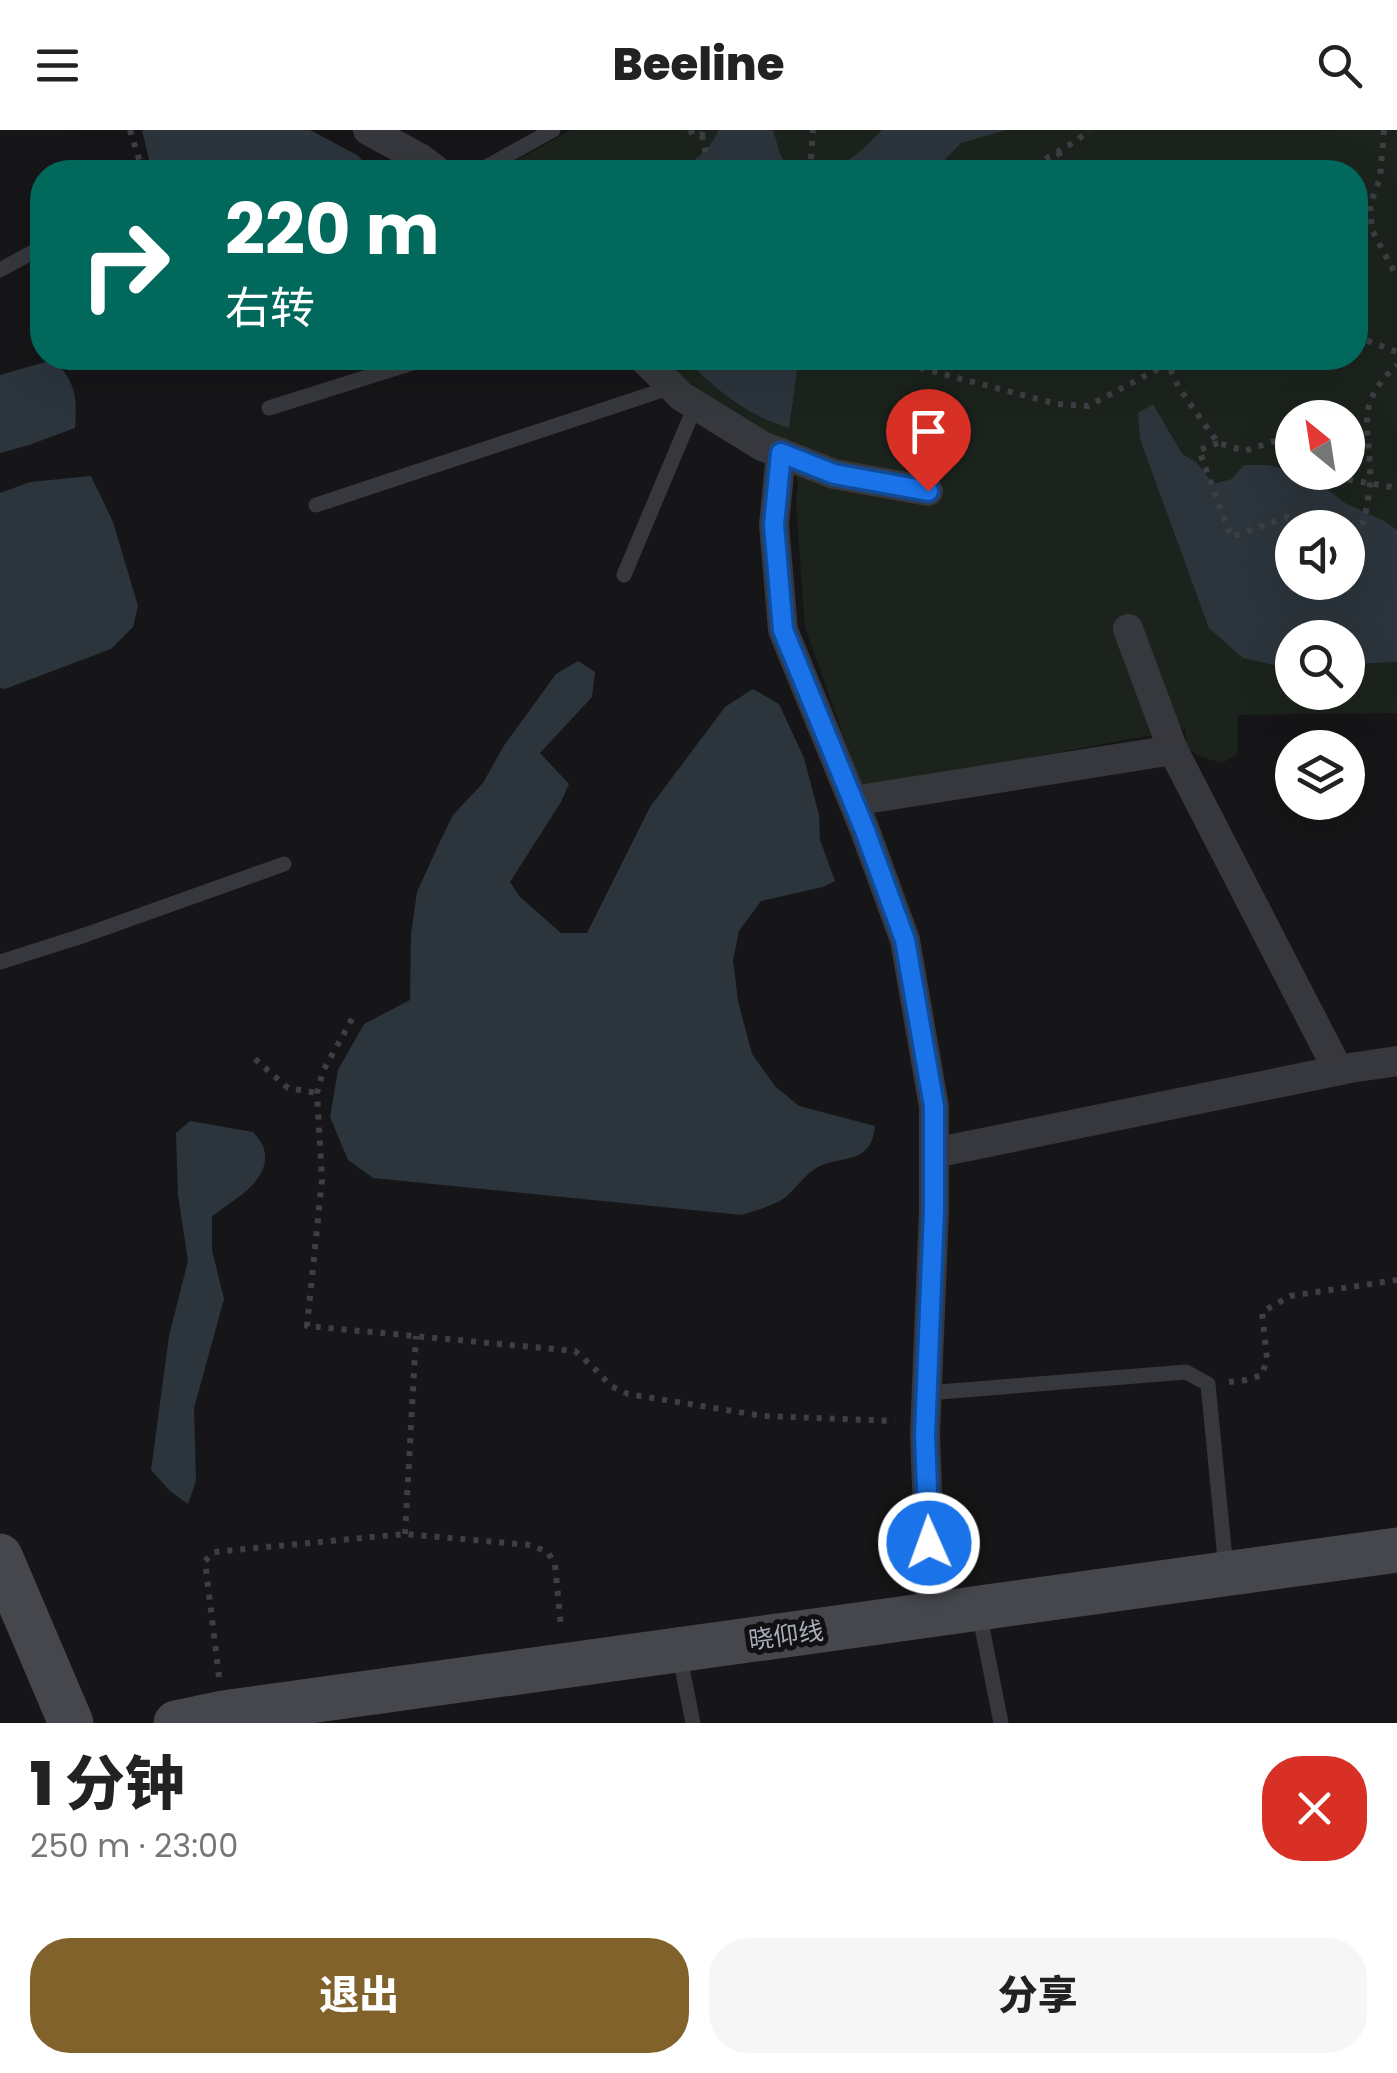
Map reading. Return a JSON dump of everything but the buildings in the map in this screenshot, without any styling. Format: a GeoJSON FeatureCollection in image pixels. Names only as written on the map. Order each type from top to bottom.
{"type":"FeatureCollection","features":[{"type":"Feature","properties":{"kind":"main road","name":"晓仰线"},"geometry":{"type":"LineString","coordinates":[[176,1723],[223,1712],[1397,1550]]}},
{"type":"Feature","properties":{"kind":"main road"},"geometry":{"type":"LineString","coordinates":[[0,1556],[72,1723]]}},
{"type":"Feature","properties":{"kind":"street"},"geometry":{"type":"LineString","coordinates":[[368,130],[422,160]]}},
{"type":"Feature","properties":{"kind":"street"},"geometry":{"type":"LineString","coordinates":[[656,370],[684,396],[762,446],[834,474],[928,491]]}},
{"type":"Feature","properties":{"kind":"street"},"geometry":{"type":"LineString","coordinates":[[781,453],[774,525],[783,630],[905,940],[934,1106],[926,1408],[932,1615]]}},
{"type":"Feature","properties":{"kind":"street"},"geometry":{"type":"LineString","coordinates":[[1128,629],[1173,750],[1338,1070]]}},
{"type":"Feature","properties":{"kind":"street"},"geometry":{"type":"LineString","coordinates":[[853,802],[1173,750]]}},
{"type":"Feature","properties":{"kind":"street"},"geometry":{"type":"LineString","coordinates":[[934,1153],[1397,1061]]}},
{"type":"Feature","properties":{"kind":"lane"},"geometry":{"type":"LineString","coordinates":[[498,160],[552,130]]}},
{"type":"Feature","properties":{"kind":"lane"},"geometry":{"type":"LineString","coordinates":[[0,270],[30,254]]}},
{"type":"Feature","properties":{"kind":"lane"},"geometry":{"type":"LineString","coordinates":[[269,408],[390,370]]}},
{"type":"Feature","properties":{"kind":"lane"},"geometry":{"type":"LineString","coordinates":[[316,505],[684,396]]}},
{"type":"Feature","properties":{"kind":"lane"},"geometry":{"type":"LineString","coordinates":[[624,575],[684,396]]}},
{"type":"Feature","properties":{"kind":"lane"},"geometry":{"type":"LineString","coordinates":[[0,962],[284,864]]}},
{"type":"Feature","properties":{"kind":"lane"},"geometry":{"type":"LineString","coordinates":[[926,1408],[1186,1372],[1208,1384],[1227,1574]]}},
{"type":"Feature","properties":{"kind":"lane"},"geometry":{"type":"LineString","coordinates":[[978,1608],[1001,1723]]}},
{"type":"Feature","properties":{"kind":"lane"},"geometry":{"type":"LineString","coordinates":[[679,1650],[693,1723]]}},
{"type":"Feature","properties":{"kind":"path"},"geometry":{"type":"LineString","coordinates":[[130,130],[139,160]]}},
{"type":"Feature","properties":{"kind":"path"},"geometry":{"type":"LineString","coordinates":[[690,130],[693,135],[703,132],[707,160]]}},
{"type":"Feature","properties":{"kind":"path"},"geometry":{"type":"LineString","coordinates":[[811,160],[813,130]]}},
{"type":"Feature","properties":{"kind":"path"},"geometry":{"type":"LineString","coordinates":[[1044,160],[1090,130]]}},
{"type":"Feature","properties":{"kind":"path"},"geometry":{"type":"LineString","coordinates":[[1384,130],[1380,178],[1370,205],[1372,230],[1397,278]]}},
{"type":"Feature","properties":{"kind":"path"},"geometry":{"type":"LineString","coordinates":[[1058,152],[1062,160]]}},
{"type":"Feature","properties":{"kind":"path"},"geometry":{"type":"LineString","coordinates":[[1368,341],[1397,352]]}},
{"type":"Feature","properties":{"kind":"path"},"geometry":{"type":"LineString","coordinates":[[1365,515],[1370,481],[1368,406],[1380,380],[1397,365]]}},
{"type":"Feature","properties":{"kind":"path"},"geometry":{"type":"LineString","coordinates":[[928,370],[1057,404],[1088,406],[1149,370]]}},
{"type":"Feature","properties":{"kind":"path"},"geometry":{"type":"LineString","coordinates":[[1171,370],[1218,442],[1245,452],[1275,441]]}},
{"type":"Feature","properties":{"kind":"path"},"geometry":{"type":"LineString","coordinates":[[1218,442],[1198,450],[1230,537],[1275,520]]}},
{"type":"Feature","properties":{"kind":"path"},"geometry":{"type":"LineString","coordinates":[[1365,481],[1397,488]]}},
{"type":"Feature","properties":{"kind":"path"},"geometry":{"type":"LineString","coordinates":[[352,1019],[323,1070],[316,1092],[322,1180],[306,1326],[575,1351],[611,1386],[628,1394],[763,1416],[926,1408]]}},
{"type":"Feature","properties":{"kind":"path"},"geometry":{"type":"LineString","coordinates":[[255,1059],[288,1088],[316,1092]]}},
{"type":"Feature","properties":{"kind":"path"},"geometry":{"type":"LineString","coordinates":[[1208,1384],[1262,1375],[1267,1359],[1262,1312],[1274,1303],[1290,1296],[1397,1280]]}},
{"type":"Feature","properties":{"kind":"path"},"geometry":{"type":"LineString","coordinates":[[405,1534],[416,1336]]}},
{"type":"Feature","properties":{"kind":"path"},"geometry":{"type":"LineString","coordinates":[[223,1712],[205,1562],[214,1552],[405,1534],[530,1545],[548,1552],[555,1565],[565,1665]]}},
{"type":"Feature","properties":{"kind":"shaded area"},"geometry":{"type":"Polygon","coordinates":[[[142,130],[310,130],[362,160],[149,160],[142,130]]]}},
{"type":"Feature","properties":{"kind":"shaded area"},"geometry":{"type":"Polygon","coordinates":[[[571,130],[1397,130],[1397,713],[1238,715],[1237,755],[1222,763],[1186,749],[1186,729],[862,788],[805,627],[798,485],[787,445],[685,388],[668,370],[1368,370],[1368,160],[517,160],[571,130]]]}},
{"type":"Feature","properties":{"kind":"shaded area"},"geometry":{"type":"Polygon","coordinates":[[[719,130],[773,130],[784,160],[693,160],[719,130]]]}},
{"type":"Feature","properties":{"kind":"shaded area"},"geometry":{"type":"Polygon","coordinates":[[[882,130],[1006,130],[961,143],[945,160],[848,160],[882,130]]]}},
{"type":"Feature","properties":{"kind":"shaded area"},"geometry":{"type":"Polygon","coordinates":[[[30,366],[30,370],[61,370],[73,390],[75,428],[0,453],[0,375],[30,366]]]}},
{"type":"Feature","properties":{"kind":"shaded area"},"geometry":{"type":"Polygon","coordinates":[[[697,370],[797,370],[789,428],[758,416],[697,370]]]}},
{"type":"Feature","properties":{"kind":"shaded area"},"geometry":{"type":"Polygon","coordinates":[[[1153,404],[1182,454],[1197,463],[1213,484],[1232,479],[1244,465],[1269,465],[1275,467],[1275,490],[1328,490],[1360,510],[1275,510],[1275,600],[1365,600],[1365,512],[1397,530],[1397,662],[1365,663],[1365,620],[1275,620],[1275,665],[1243,658],[1209,628],[1140,439],[1138,413],[1153,404]]]}},
{"type":"Feature","properties":{"kind":"shaded area"},"geometry":{"type":"Polygon","coordinates":[[[91,476],[113,522],[138,606],[133,627],[111,649],[0,688],[0,493],[30,482],[91,476]]]}},
{"type":"Feature","properties":{"kind":"shaded area"},"geometry":{"type":"Polygon","coordinates":[[[578,661],[595,672],[592,697],[540,753],[569,784],[510,882],[520,897],[561,933],[587,933],[650,807],[725,707],[753,689],[779,704],[804,758],[819,815],[820,840],[835,881],[761,901],[739,931],[733,960],[738,1001],[752,1054],[775,1086],[799,1106],[875,1126],[872,1139],[861,1154],[824,1164],[780,1201],[742,1215],[373,1178],[348,1160],[330,1117],[338,1070],[364,1024],[410,1000],[411,934],[417,892],[453,815],[483,783],[503,747],[556,674],[578,661]]]}},
{"type":"Feature","properties":{"kind":"shaded area"},"geometry":{"type":"Polygon","coordinates":[[[190,1121],[253,1132],[263,1146],[265,1158],[263,1169],[250,1187],[212,1216],[212,1250],[224,1299],[194,1408],[196,1481],[188,1504],[151,1470],[169,1336],[188,1261],[178,1195],[176,1133],[190,1121]]]}},
{"type":"Feature","properties":{"kind":"route"},"geometry":{"type":"LineString","coordinates":[[928,491],[834,474],[781,453],[774,525],[783,630],[905,940],[934,1106],[925,1435],[929,1543]]}}]}
